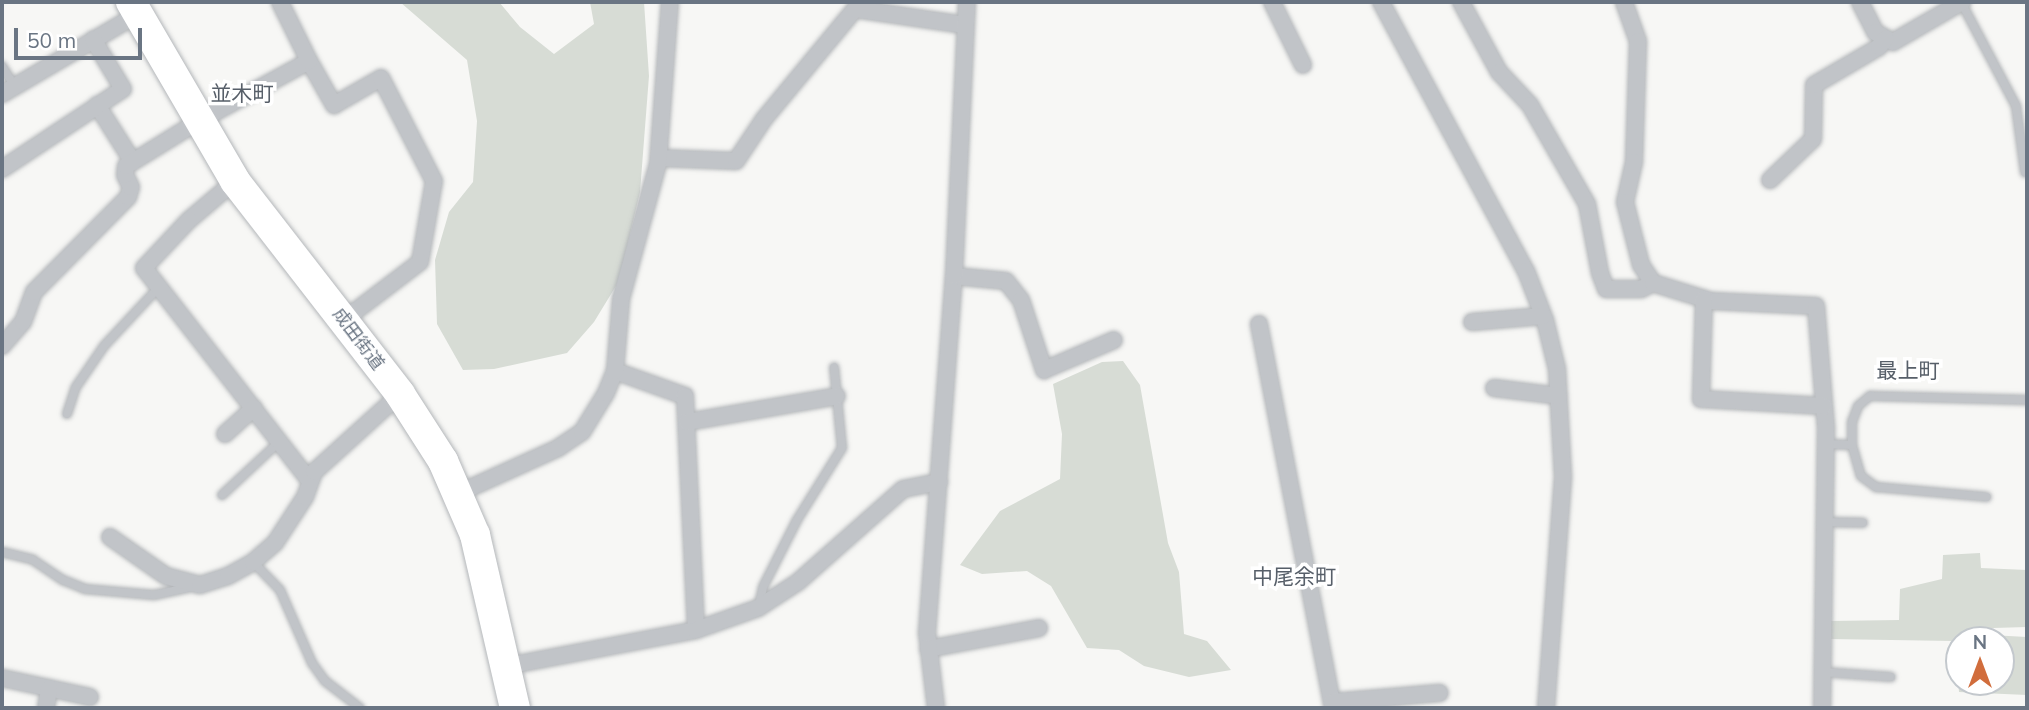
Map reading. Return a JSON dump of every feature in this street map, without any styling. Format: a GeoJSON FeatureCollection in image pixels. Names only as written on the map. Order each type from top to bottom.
{"type":"FeatureCollection","features":[{"type":"Feature","properties":{"kind":"highway","name":"成田街道"},"geometry":{"type":"LineString","coordinates":[[134,8],[235,181],[400,394],[459,493],[475,535],[515,708]]}},
{"type":"Feature","properties":{"kind":"street"},"geometry":{"type":"LineString","coordinates":[[280,2],[334,105],[381,78],[434,181],[420,262],[344,320]]}},
{"type":"Feature","properties":{"kind":"street"},"geometry":{"type":"LineString","coordinates":[[459,493],[558,448],[582,432],[606,393],[615,371],[621,299],[659,158],[670,2]]}},
{"type":"Feature","properties":{"kind":"street"},"geometry":{"type":"LineString","coordinates":[[936,708],[929,649],[954,276],[967,2]]}},
{"type":"Feature","properties":{"kind":"street"},"geometry":{"type":"LineString","coordinates":[[1272,2],[1303,65]]}},
{"type":"Feature","properties":{"kind":"street"},"geometry":{"type":"LineString","coordinates":[[1381,2],[1526,271],[1543,316],[1557,369],[1563,477],[1546,708]]}},
{"type":"Feature","properties":{"kind":"street"},"geometry":{"type":"LineString","coordinates":[[1461,2],[1499,72],[1530,105],[1587,204],[1600,273],[1606,289],[1641,289],[1653,284],[1704,299],[1816,306],[1825,444],[1822,708]]}},
{"type":"Feature","properties":{"kind":"street"},"geometry":{"type":"LineString","coordinates":[[1624,2],[1638,41],[1634,162],[1625,202],[1641,265],[1653,284]]}},
{"type":"Feature","properties":{"kind":"street"},"geometry":{"type":"LineString","coordinates":[[1860,2],[1875,32],[1893,42],[1962,2]]}},
{"type":"Feature","properties":{"kind":"street"},"geometry":{"type":"LineString","coordinates":[[8,89],[93,39],[134,8]]}},
{"type":"Feature","properties":{"kind":"street"},"geometry":{"type":"LineString","coordinates":[[659,158],[736,161],[764,119],[855,9],[965,25]]}},
{"type":"Feature","properties":{"kind":"street"},"geometry":{"type":"LineString","coordinates":[[1770,180],[1813,139],[1814,85],[1879,47],[1886,38]]}},
{"type":"Feature","properties":{"kind":"street"},"geometry":{"type":"LineString","coordinates":[[2,169],[123,89],[93,39]]}},
{"type":"Feature","properties":{"kind":"street"},"geometry":{"type":"LineString","coordinates":[[2,346],[23,322],[34,292],[128,197],[131,187],[125,175],[126,166],[199,121],[309,61]]}},
{"type":"Feature","properties":{"kind":"street"},"geometry":{"type":"LineString","coordinates":[[97,105],[133,162]]}},
{"type":"Feature","properties":{"kind":"street"},"geometry":{"type":"LineString","coordinates":[[235,181],[189,220],[144,268],[310,481]]}},
{"type":"Feature","properties":{"kind":"street"},"geometry":{"type":"LineString","coordinates":[[954,276],[1006,281],[1021,300],[1044,370],[1114,340]]}},
{"type":"Feature","properties":{"kind":"street"},"geometry":{"type":"LineString","coordinates":[[1704,299],[1701,399],[1824,405]]}},
{"type":"Feature","properties":{"kind":"street"},"geometry":{"type":"LineString","coordinates":[[1472,323],[1543,316]]}},
{"type":"Feature","properties":{"kind":"street"},"geometry":{"type":"LineString","coordinates":[[1259,324],[1332,705],[1440,694]]}},
{"type":"Feature","properties":{"kind":"street"},"geometry":{"type":"LineString","coordinates":[[615,371],[685,396],[696,630]]}},
{"type":"Feature","properties":{"kind":"street"},"geometry":{"type":"LineString","coordinates":[[1494,388],[1559,396]]}},
{"type":"Feature","properties":{"kind":"street"},"geometry":{"type":"LineString","coordinates":[[110,537],[166,576],[200,585],[253,562],[275,543],[305,497],[314,472],[400,394]]}},
{"type":"Feature","properties":{"kind":"street"},"geometry":{"type":"LineString","coordinates":[[687,422],[837,396]]}},
{"type":"Feature","properties":{"kind":"street"},"geometry":{"type":"LineString","coordinates":[[225,434],[254,408]]}},
{"type":"Feature","properties":{"kind":"street"},"geometry":{"type":"LineString","coordinates":[[507,666],[696,630],[758,608],[798,582],[903,489],[939,482]]}},
{"type":"Feature","properties":{"kind":"street"},"geometry":{"type":"LineString","coordinates":[[929,649],[1039,628]]}},
{"type":"Feature","properties":{"kind":"street"},"geometry":{"type":"LineString","coordinates":[[2,678],[90,697]]}},
{"type":"Feature","properties":{"kind":"street"},"geometry":{"type":"LineString","coordinates":[[46,708],[49,688]]}},
{"type":"Feature","properties":{"kind":"lane"},"geometry":{"type":"LineString","coordinates":[[1962,2],[2016,106],[2025,172]]}},
{"type":"Feature","properties":{"kind":"lane"},"geometry":{"type":"LineString","coordinates":[[2,66],[8,89]]}},
{"type":"Feature","properties":{"kind":"lane"},"geometry":{"type":"LineString","coordinates":[[67,414],[76,387],[104,346],[158,288]]}},
{"type":"Feature","properties":{"kind":"lane"},"geometry":{"type":"LineString","coordinates":[[758,608],[763,587],[797,520],[842,448],[834,367]]}},
{"type":"Feature","properties":{"kind":"lane"},"geometry":{"type":"LineString","coordinates":[[1987,496],[1876,487],[1861,476],[1852,444],[1852,422],[1858,406],[1870,397],[2027,400]]}},
{"type":"Feature","properties":{"kind":"lane"},"geometry":{"type":"LineString","coordinates":[[222,495],[279,442]]}},
{"type":"Feature","properties":{"kind":"lane"},"geometry":{"type":"LineString","coordinates":[[1825,444],[1852,444]]}},
{"type":"Feature","properties":{"kind":"lane"},"geometry":{"type":"LineString","coordinates":[[1824,522],[1863,523]]}},
{"type":"Feature","properties":{"kind":"lane"},"geometry":{"type":"LineString","coordinates":[[2,552],[33,560],[63,580],[85,589],[154,595],[200,585]]}},
{"type":"Feature","properties":{"kind":"lane"},"geometry":{"type":"LineString","coordinates":[[253,562],[280,590],[312,663],[325,681],[360,708]]}},
{"type":"Feature","properties":{"kind":"lane"},"geometry":{"type":"LineString","coordinates":[[1822,672],[1891,677]]}},
{"type":"Feature","properties":{"kind":"shaded area"},"geometry":{"type":"Polygon","coordinates":[[[400,2],[499,2],[520,27],[554,54],[594,24],[590,2],[644,2],[649,76],[640,192],[619,281],[594,322],[567,353],[494,369],[463,370],[437,324],[435,260],[449,212],[473,182],[477,121],[467,60],[400,2]]]}},
{"type":"Feature","properties":{"kind":"shaded area"},"geometry":{"type":"Polygon","coordinates":[[[1123,361],[1140,385],[1168,543],[1179,572],[1184,634],[1207,641],[1231,670],[1189,677],[1144,666],[1119,650],[1087,648],[1051,586],[1027,571],[982,574],[960,565],[1000,511],[1060,479],[1062,434],[1053,384],[1102,362],[1123,361]]]}},
{"type":"Feature","properties":{"kind":"shaded area"},"geometry":{"type":"Polygon","coordinates":[[[1980,553],[1981,568],[2027,570],[2027,627],[1945,626],[1945,641],[1829,639],[1830,621],[1899,620],[1900,589],[1942,579],[1943,555],[1980,553]]]}},
{"type":"Feature","properties":{"kind":"shaded area"},"geometry":{"type":"Polygon","coordinates":[[[2015,636],[2027,637],[2027,695],[2015,694],[2015,636]]]}},
{"type":"Feature","properties":{"kind":"district","name":"並木町"},"geometry":{"type":"Point","coordinates":[242,93]}},
{"type":"Feature","properties":{"kind":"district","name":"最上町"},"geometry":{"type":"Point","coordinates":[1908,370]}},
{"type":"Feature","properties":{"kind":"district","name":"中尾余町"},"geometry":{"type":"Point","coordinates":[1294,576]}}]}
